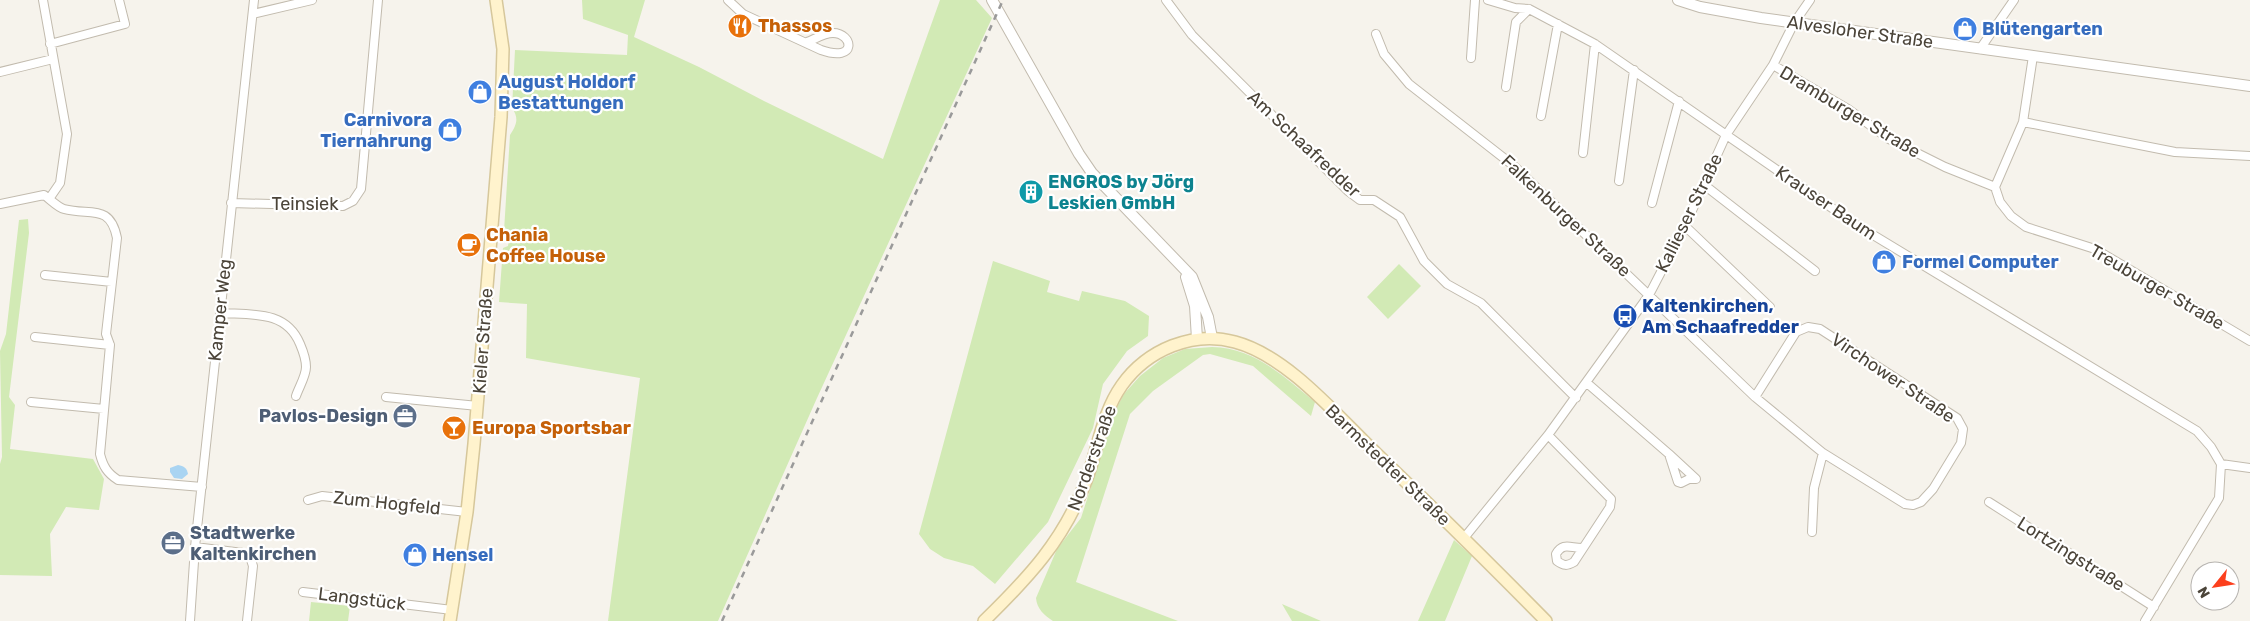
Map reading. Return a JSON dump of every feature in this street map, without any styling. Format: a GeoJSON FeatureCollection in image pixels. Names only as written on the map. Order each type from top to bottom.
{"type":"FeatureCollection","features":[{"type":"Feature","properties":{"kind":"main road","name":"Kieler Straße"},"geometry":{"type":"LineString","coordinates":[[451,616],[467,512],[478,406],[503,73],[503,48],[496,0]]}},
{"type":"Feature","properties":{"kind":"main road","name":"Barmstedter Straße"},"geometry":{"type":"LineString","coordinates":[[1196,339],[1212,338],[1236,342],[1275,359],[1464,538],[1546,621]]}},
{"type":"Feature","properties":{"kind":"main road","name":"Norderstraße"},"geometry":{"type":"LineString","coordinates":[[984,621],[1037,567],[1066,525],[1086,480],[1109,408],[1133,370],[1156,353],[1196,339]]}},
{"type":"Feature","properties":{"kind":"street"},"geometry":{"type":"LineString","coordinates":[[43,0],[62,99],[67,145],[60,183],[50,199]]}},
{"type":"Feature","properties":{"kind":"street"},"geometry":{"type":"LineString","coordinates":[[50,44],[125,24],[120,0]]}},
{"type":"Feature","properties":{"kind":"street","name":"Kamper Weg"},"geometry":{"type":"LineString","coordinates":[[190,621],[231,203],[254,0]]}},
{"type":"Feature","properties":{"kind":"street"},"geometry":{"type":"LineString","coordinates":[[253,14],[312,0]]}},
{"type":"Feature","properties":{"kind":"street","name":"Teinsiek"},"geometry":{"type":"LineString","coordinates":[[231,203],[343,206],[353,201],[361,189],[378,0]]}},
{"type":"Feature","properties":{"kind":"street"},"geometry":{"type":"LineString","coordinates":[[728,0],[742,14],[834,54],[842,54],[849,45],[842,34],[832,33],[807,42]]}},
{"type":"Feature","properties":{"kind":"street"},"geometry":{"type":"LineString","coordinates":[[992,0],[1078,154],[1092,173],[1181,264],[1192,278],[1199,291],[1208,317],[1212,338]]}},
{"type":"Feature","properties":{"kind":"street","name":"Am Schaafredder"},"geometry":{"type":"LineString","coordinates":[[1166,0],[1192,35],[1348,191],[1360,200],[1374,200],[1400,217],[1424,260],[1447,284],[1480,303],[1576,398]]}},
{"type":"Feature","properties":{"kind":"street"},"geometry":{"type":"LineString","coordinates":[[1471,58],[1474,0]]}},
{"type":"Feature","properties":{"kind":"street","name":"Krauser Baum"},"geometry":{"type":"LineString","coordinates":[[1488,0],[1515,8],[1529,9],[1595,44],[1855,224],[2197,431],[2211,446],[2221,464]]}},
{"type":"Feature","properties":{"kind":"street","name":"Alvesloher Straße"},"geometry":{"type":"LineString","coordinates":[[1678,0],[1727,13],[2250,86]]}},
{"type":"Feature","properties":{"kind":"street","name":"Kallieser Straße"},"geometry":{"type":"LineString","coordinates":[[1464,538],[1548,435],[1649,294],[1685,226],[1726,135],[1773,65],[1794,22],[1810,0]]}},
{"type":"Feature","properties":{"kind":"street"},"geometry":{"type":"LineString","coordinates":[[1980,49],[2014,0]]}},
{"type":"Feature","properties":{"kind":"street"},"geometry":{"type":"LineString","coordinates":[[1506,87],[1516,22],[1529,9]]}},
{"type":"Feature","properties":{"kind":"street"},"geometry":{"type":"LineString","coordinates":[[1541,116],[1558,24]]}},
{"type":"Feature","properties":{"kind":"street","name":"Falkenburger Straße"},"geometry":{"type":"LineString","coordinates":[[1376,34],[1384,54],[1409,84],[1514,166],[1755,397],[1823,453],[1905,504]]}},
{"type":"Feature","properties":{"kind":"street"},"geometry":{"type":"LineString","coordinates":[[1583,153],[1595,44]]}},
{"type":"Feature","properties":{"kind":"street"},"geometry":{"type":"LineString","coordinates":[[1995,187],[2023,122],[2033,56]]}},
{"type":"Feature","properties":{"kind":"street"},"geometry":{"type":"LineString","coordinates":[[0,72],[53,59]]}},
{"type":"Feature","properties":{"kind":"street","name":"Dramburger Straße"},"geometry":{"type":"LineString","coordinates":[[1773,65],[1848,109],[1889,139],[1945,167],[1995,187]]}},
{"type":"Feature","properties":{"kind":"street"},"geometry":{"type":"LineString","coordinates":[[1619,181],[1634,70]]}},
{"type":"Feature","properties":{"kind":"street"},"geometry":{"type":"LineString","coordinates":[[1652,203],[1679,101]]}},
{"type":"Feature","properties":{"kind":"street"},"geometry":{"type":"LineString","coordinates":[[2023,122],[2175,152],[2250,156]]}},
{"type":"Feature","properties":{"kind":"street"},"geometry":{"type":"LineString","coordinates":[[1703,184],[1815,271]]}},
{"type":"Feature","properties":{"kind":"street","name":"Treuburger Straße"},"geometry":{"type":"LineString","coordinates":[[1995,187],[2000,202],[2010,216],[2026,227],[2095,249],[2250,341]]}},
{"type":"Feature","properties":{"kind":"street"},"geometry":{"type":"LineString","coordinates":[[0,204],[44,195],[63,208],[98,212],[108,217],[114,226],[117,238],[106,334],[110,345],[100,454],[104,468],[118,480],[202,487]]}},
{"type":"Feature","properties":{"kind":"street"},"geometry":{"type":"LineString","coordinates":[[1685,226],[1770,307]]}},
{"type":"Feature","properties":{"kind":"street"},"geometry":{"type":"LineString","coordinates":[[1181,264],[1195,306],[1196,339]]}},
{"type":"Feature","properties":{"kind":"street"},"geometry":{"type":"LineString","coordinates":[[45,275],[112,282]]}},
{"type":"Feature","properties":{"kind":"street"},"geometry":{"type":"LineString","coordinates":[[220,313],[276,318],[288,325],[297,337],[304,352],[306,368],[296,396]]}},
{"type":"Feature","properties":{"kind":"street","name":"Virchower Straße"},"geometry":{"type":"LineString","coordinates":[[1755,397],[1796,332],[1814,327],[1820,329],[1957,418],[1963,429],[1961,443],[1927,497],[1913,505],[1905,504]]}},
{"type":"Feature","properties":{"kind":"street"},"geometry":{"type":"LineString","coordinates":[[35,337],[110,345]]}},
{"type":"Feature","properties":{"kind":"street"},"geometry":{"type":"LineString","coordinates":[[1587,383],[1669,454]]}},
{"type":"Feature","properties":{"kind":"street"},"geometry":{"type":"LineString","coordinates":[[386,397],[478,406]]}},
{"type":"Feature","properties":{"kind":"street"},"geometry":{"type":"LineString","coordinates":[[31,402],[104,408]]}},
{"type":"Feature","properties":{"kind":"street"},"geometry":{"type":"LineString","coordinates":[[1548,435],[1611,498],[1610,507],[1582,548]]}},
{"type":"Feature","properties":{"kind":"street"},"geometry":{"type":"LineString","coordinates":[[1812,532],[1814,488],[1823,453]]}},
{"type":"Feature","properties":{"kind":"street"},"geometry":{"type":"LineString","coordinates":[[2145,621],[2219,498],[2221,464],[2250,468]]}},
{"type":"Feature","properties":{"kind":"street","name":"Zum Hogfeld"},"geometry":{"type":"LineString","coordinates":[[308,500],[322,496],[467,512]]}},
{"type":"Feature","properties":{"kind":"street","name":"Lortzingstraße"},"geometry":{"type":"LineString","coordinates":[[1988,502],[2154,606]]}},
{"type":"Feature","properties":{"kind":"street"},"geometry":{"type":"LineString","coordinates":[[196,547],[243,553],[250,557],[253,566],[247,621]]}},
{"type":"Feature","properties":{"kind":"street","name":"Langstück"},"geometry":{"type":"LineString","coordinates":[[303,592],[451,616]]}},
{"type":"Feature","properties":{"kind":"green space"},"geometry":{"type":"Polygon","coordinates":[[[582,0],[645,0],[634,37],[699,67],[883,159],[940,0],[976,0],[992,18],[817,398],[718,621],[608,621],[640,378],[526,358],[527,304],[499,302],[503,248],[508,246],[509,239],[504,231],[510,135],[516,121],[516,115],[512,108],[515,50],[627,55],[628,35],[583,19],[582,0]]]}},
{"type":"Feature","properties":{"kind":"green space"},"geometry":{"type":"Polygon","coordinates":[[[28,219],[29,233],[9,397],[15,405],[10,449],[93,459],[104,479],[99,510],[66,507],[50,534],[52,576],[0,575],[0,464],[2,457],[0,351],[6,334],[19,220],[28,219]]]}},
{"type":"Feature","properties":{"kind":"green space"},"geometry":{"type":"Polygon","coordinates":[[[993,261],[1050,281],[1047,292],[1079,301],[1082,291],[1125,301],[1149,316],[1148,336],[1127,351],[1103,384],[1093,428],[1048,522],[995,584],[973,566],[944,558],[930,549],[919,534],[993,261]]]}},
{"type":"Feature","properties":{"kind":"green space"},"geometry":{"type":"Polygon","coordinates":[[[1399,264],[1421,286],[1388,319],[1367,297],[1399,264]]]}},
{"type":"Feature","properties":{"kind":"green space"},"geometry":{"type":"Polygon","coordinates":[[[1212,347],[1242,352],[1280,373],[1315,402],[1311,416],[1253,366],[1210,354],[1203,355],[1153,391],[1130,414],[1076,582],[1178,621],[1053,621],[1042,611],[1036,598],[1057,549],[1081,518],[1115,411],[1124,394],[1140,376],[1163,358],[1185,349],[1212,347]]]}},
{"type":"Feature","properties":{"kind":"green space"},"geometry":{"type":"Polygon","coordinates":[[[1454,540],[1472,556],[1445,621],[1418,621],[1454,540]]]}},
{"type":"Feature","properties":{"kind":"green space"},"geometry":{"type":"Polygon","coordinates":[[[311,602],[350,606],[348,621],[309,621],[311,602]]]}},
{"type":"Feature","properties":{"kind":"green space"},"geometry":{"type":"Polygon","coordinates":[[[1282,604],[1321,621],[1292,621],[1282,604]]]}},
{"type":"Feature","properties":{"kind":"water"},"geometry":{"type":"Polygon","coordinates":[[[178,465],[185,468],[188,472],[182,479],[174,478],[170,472],[170,468],[178,465]]]}},
{"type":"Feature","properties":{"kind":"railway"},"geometry":{"type":"LineString","coordinates":[[722,621],[1003,0]]}},
{"type":"Feature","properties":{"kind":"place","name":"Thassos"},"geometry":{"type":"Point","coordinates":[740,26]}},
{"type":"Feature","properties":{"kind":"place","name":"Blütengarten"},"geometry":{"type":"Point","coordinates":[1965,29]}},
{"type":"Feature","properties":{"kind":"place","name":"August Holdorf Bestattungen"},"geometry":{"type":"Point","coordinates":[480,92]}},
{"type":"Feature","properties":{"kind":"place","name":"Carnivora Tiernahrung"},"geometry":{"type":"Point","coordinates":[450,130]}},
{"type":"Feature","properties":{"kind":"place","name":"ENGROS by Jörg Leskien GmbH"},"geometry":{"type":"Point","coordinates":[1031,192]}},
{"type":"Feature","properties":{"kind":"place","name":"Chania Coffee House"},"geometry":{"type":"Point","coordinates":[469,245]}},
{"type":"Feature","properties":{"kind":"place","name":"Formel Computer"},"geometry":{"type":"Point","coordinates":[1884,262]}},
{"type":"Feature","properties":{"kind":"place","name":"Kaltenkirchen, Am Schaafredder"},"geometry":{"type":"Point","coordinates":[1625,316]}},
{"type":"Feature","properties":{"kind":"place","name":"Pavlos-Design"},"geometry":{"type":"Point","coordinates":[405,416]}},
{"type":"Feature","properties":{"kind":"place","name":"Europa Sportsbar"},"geometry":{"type":"Point","coordinates":[454,428]}},
{"type":"Feature","properties":{"kind":"place","name":"Stadtwerke Kaltenkirchen"},"geometry":{"type":"Point","coordinates":[173,543]}},
{"type":"Feature","properties":{"kind":"place","name":"Hensel"},"geometry":{"type":"Point","coordinates":[415,555]}}]}
